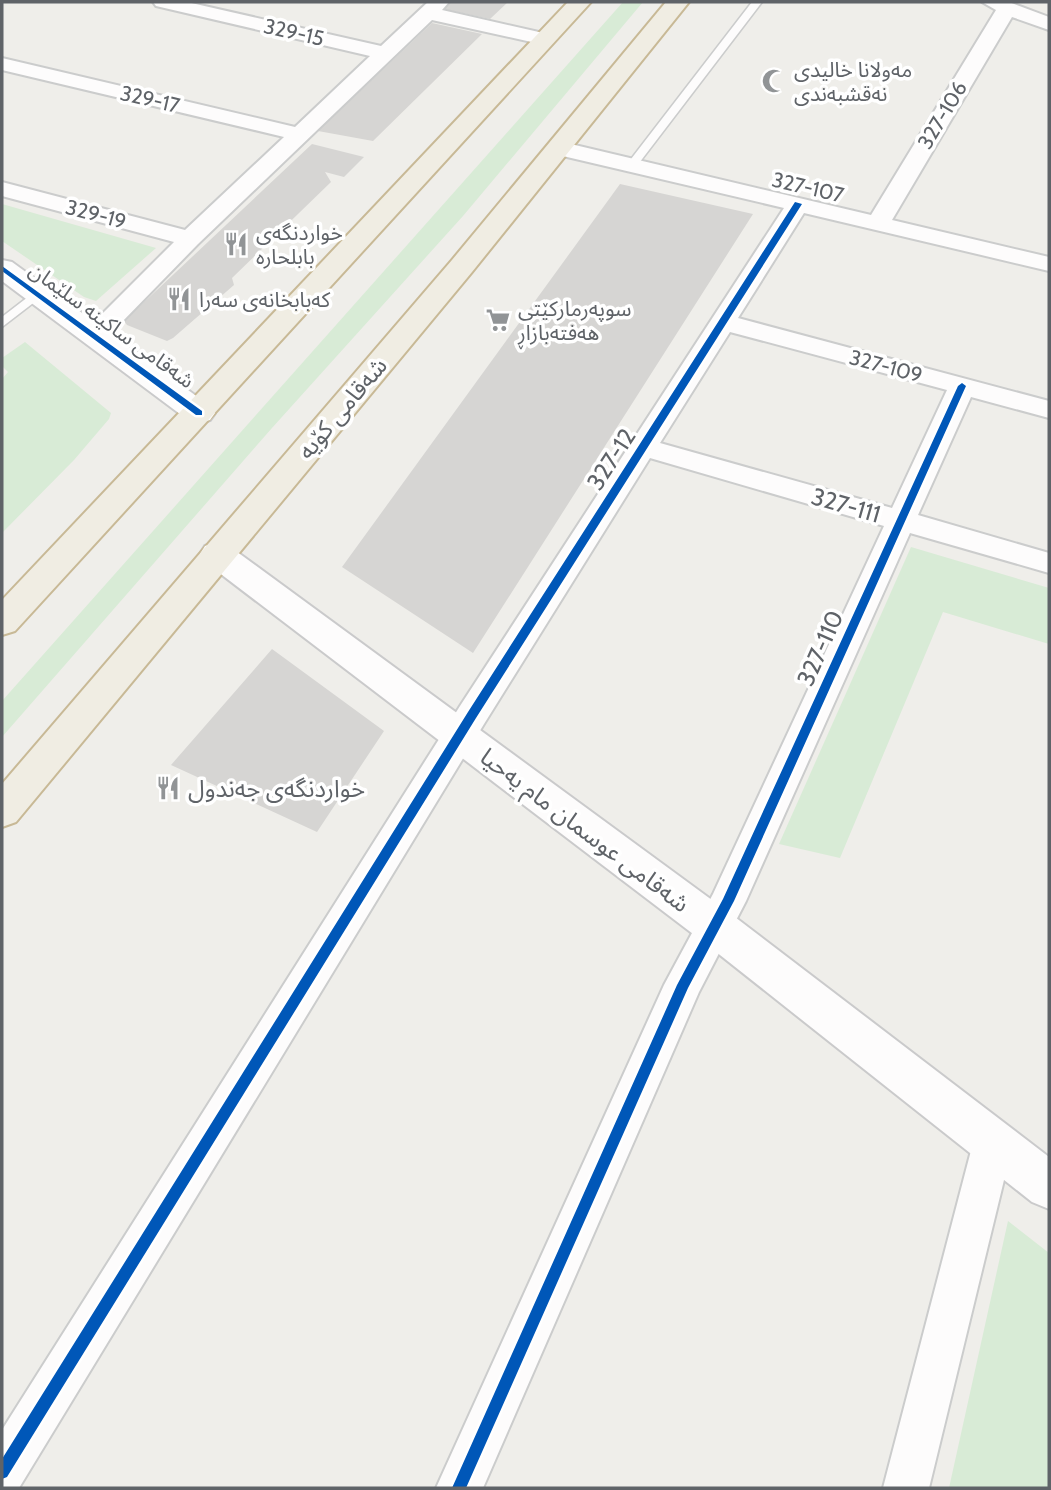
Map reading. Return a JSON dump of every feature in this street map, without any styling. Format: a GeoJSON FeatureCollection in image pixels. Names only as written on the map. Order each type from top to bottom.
{"type":"FeatureCollection","features":[{"type":"Feature","properties":{"kind":"highway"},"geometry":{"type":"LineString","coordinates":[[2,622],[580,2]]}},
{"type":"Feature","properties":{"kind":"highway","name":"شەقامی کۆیە"},"geometry":{"type":"LineString","coordinates":[[2,811],[462,266],[678,2]]}},
{"type":"Feature","properties":{"kind":"street","name":"329-15"},"geometry":{"type":"LineString","coordinates":[[163,2],[384,52]]}},
{"type":"Feature","properties":{"kind":"street"},"geometry":{"type":"LineString","coordinates":[[1000,5],[1049,24]]}},
{"type":"Feature","properties":{"kind":"street","name":"327-106"},"geometry":{"type":"LineString","coordinates":[[877,223],[1000,5]]}},
{"type":"Feature","properties":{"kind":"street"},"geometry":{"type":"LineString","coordinates":[[97,338],[110,320],[190,239],[433,7],[545,39]]}},
{"type":"Feature","properties":{"kind":"street","name":"329-17"},"geometry":{"type":"LineString","coordinates":[[6,69],[299,134]]}},
{"type":"Feature","properties":{"kind":"street","name":"327-107"},"geometry":{"type":"LineString","coordinates":[[558,148],[1049,264]]}},
{"type":"Feature","properties":{"kind":"street","name":"329-19"},"geometry":{"type":"LineString","coordinates":[[2,188],[190,239]]}},
{"type":"Feature","properties":{"kind":"street","name":"327-12"},"geometry":{"type":"LineString","coordinates":[[459,736],[798,204]]}},
{"type":"Feature","properties":{"kind":"street","name":"شەقامی ساکینە سلێمان"},"geometry":{"type":"LineString","coordinates":[[2,268],[199,413]]}},
{"type":"Feature","properties":{"kind":"street","name":"327-109"},"geometry":{"type":"LineString","coordinates":[[723,322],[1049,409]]}},
{"type":"Feature","properties":{"kind":"street","name":"327-110"},"geometry":{"type":"LineString","coordinates":[[459,1488],[682,985],[716,927],[962,386]]}},
{"type":"Feature","properties":{"kind":"street","name":"327-111"},"geometry":{"type":"LineString","coordinates":[[643,447],[1049,563]]}},
{"type":"Feature","properties":{"kind":"street","name":"شەقامی عوسمان مام یەحیا"},"geometry":{"type":"LineString","coordinates":[[218,554],[716,927],[1049,1186]]}},
{"type":"Feature","properties":{"kind":"street"},"geometry":{"type":"LineString","coordinates":[[2,1472],[459,736]]}},
{"type":"Feature","properties":{"kind":"street"},"geometry":{"type":"LineString","coordinates":[[905,1488],[993,1143]]}},
{"type":"Feature","properties":{"kind":"lane"},"geometry":{"type":"LineString","coordinates":[[632,165],[757,2]]}},
{"type":"Feature","properties":{"kind":"lane"},"geometry":{"type":"LineString","coordinates":[[2,323],[37,294]]}},
{"type":"Feature","properties":{"kind":"green space"},"geometry":{"type":"Polygon","coordinates":[[[623,2],[643,2],[463,216],[272,428],[2,737],[2,701],[623,2]]]}},
{"type":"Feature","properties":{"kind":"green space"},"geometry":{"type":"Polygon","coordinates":[[[2,204],[156,248],[96,301],[84,297],[2,241],[2,204]]]}},
{"type":"Feature","properties":{"kind":"green space"},"geometry":{"type":"Polygon","coordinates":[[[25,342],[111,413],[109,419],[74,460],[2,533],[2,379],[8,372],[2,366],[2,358],[25,342]]]}},
{"type":"Feature","properties":{"kind":"green space"},"geometry":{"type":"Polygon","coordinates":[[[911,547],[1049,588],[1049,644],[943,612],[840,858],[779,844],[911,547]]]}},
{"type":"Feature","properties":{"kind":"green space"},"geometry":{"type":"Polygon","coordinates":[[[1008,1221],[1049,1253],[1049,1488],[949,1488],[1008,1221]]]}},
{"type":"Feature","properties":{"kind":"building"},"geometry":{"type":"Polygon","coordinates":[[[451,2],[508,2],[490,19],[444,9],[451,2]]]}},
{"type":"Feature","properties":{"kind":"building"},"geometry":{"type":"Polygon","coordinates":[[[432,23],[482,34],[373,141],[318,131],[432,23]]]}},
{"type":"Feature","properties":{"kind":"building"},"geometry":{"type":"Polygon","coordinates":[[[312,144],[364,157],[344,177],[325,172],[331,182],[232,278],[234,285],[173,338],[167,341],[127,325],[124,321],[312,144]]]}},
{"type":"Feature","properties":{"kind":"building"},"geometry":{"type":"Polygon","coordinates":[[[620,184],[753,214],[473,653],[342,567],[620,184]]]}},
{"type":"Feature","properties":{"kind":"building"},"geometry":{"type":"Polygon","coordinates":[[[272,649],[384,731],[317,832],[171,765],[272,649]]]}},
{"type":"Feature","properties":{"kind":"cycle path"},"geometry":{"type":"LineString","coordinates":[[2,1472],[472,715],[798,204]]}},
{"type":"Feature","properties":{"kind":"cycle path"},"geometry":{"type":"LineString","coordinates":[[2,268],[199,413]]}},
{"type":"Feature","properties":{"kind":"cycle path"},"geometry":{"type":"LineString","coordinates":[[459,1488],[683,985],[728,901],[962,386]]}},
{"type":"Feature","properties":{"kind":"place","name":"مەولانا خالیدی نەقشبەندی"},"geometry":{"type":"Point","coordinates":[774,81]}},
{"type":"Feature","properties":{"kind":"place","name":"خواردنگەی بابلحارە"},"geometry":{"type":"Point","coordinates":[236,244]}},
{"type":"Feature","properties":{"kind":"place","name":"کەبابخانەی سەرا"},"geometry":{"type":"Point","coordinates":[179,299]}},
{"type":"Feature","properties":{"kind":"place","name":"سوپەرمارکێتی هەفتەبازاڕ"},"geometry":{"type":"Point","coordinates":[498,320]}},
{"type":"Feature","properties":{"kind":"place","name":"خواردنگەی جەندول"},"geometry":{"type":"Point","coordinates":[168,788]}}]}
